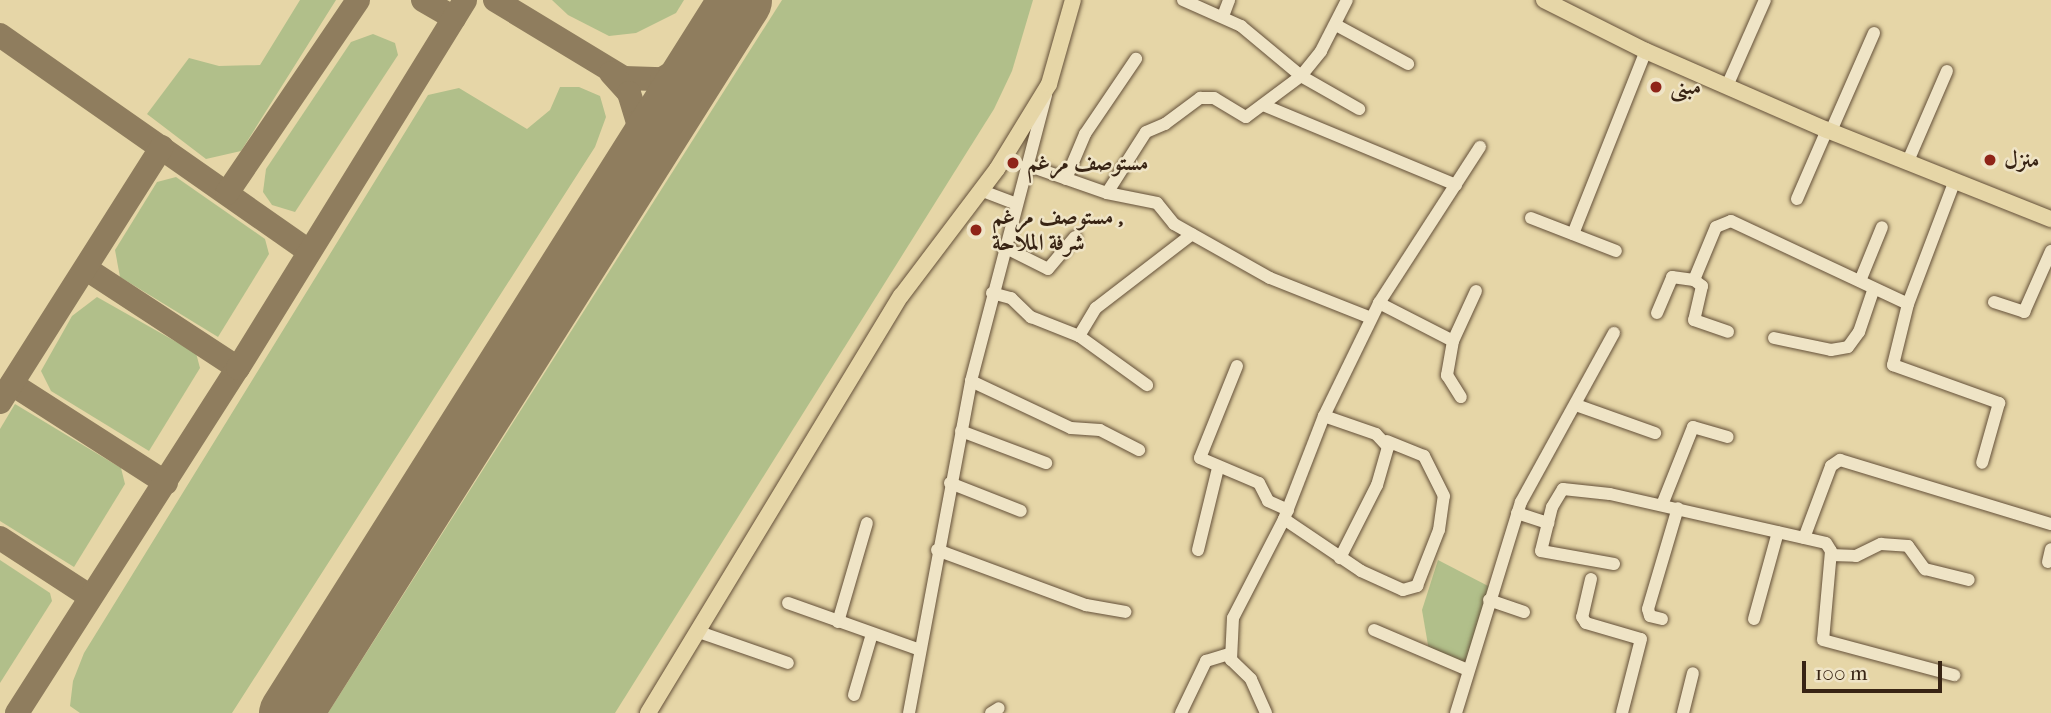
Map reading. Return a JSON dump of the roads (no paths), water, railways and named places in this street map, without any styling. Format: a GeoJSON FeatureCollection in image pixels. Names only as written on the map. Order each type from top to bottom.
{"type":"FeatureCollection","features":[{"type":"Feature","properties":{"kind":"main road"},"geometry":{"type":"LineString","coordinates":[[648,713],[901,296],[980,190],[1049,84],[1073,0]]}},
{"type":"Feature","properties":{"kind":"main road"},"geometry":{"type":"LineString","coordinates":[[1544,0],[1646,51],[1829,131],[2051,219]]}},
{"type":"Feature","properties":{"kind":"street"},"geometry":{"type":"LineString","coordinates":[[1183,0],[1223,16],[1260,40],[1301,76],[1359,109]]}},
{"type":"Feature","properties":{"kind":"street"},"geometry":{"type":"LineString","coordinates":[[1223,16],[1229,0]]}},
{"type":"Feature","properties":{"kind":"street"},"geometry":{"type":"LineString","coordinates":[[1107,193],[1146,132],[1165,124],[1200,98],[1214,98],[1246,117],[1301,76],[1336,25],[1347,0]]}},
{"type":"Feature","properties":{"kind":"street"},"geometry":{"type":"LineString","coordinates":[[1727,86],[1765,0]]}},
{"type":"Feature","properties":{"kind":"street"},"geometry":{"type":"LineString","coordinates":[[1336,25],[1408,64]]}},
{"type":"Feature","properties":{"kind":"street"},"geometry":{"type":"LineString","coordinates":[[1797,199],[1874,33]]}},
{"type":"Feature","properties":{"kind":"street"},"geometry":{"type":"LineString","coordinates":[[1573,234],[1646,51]]}},
{"type":"Feature","properties":{"kind":"street"},"geometry":{"type":"LineString","coordinates":[[1066,179],[1085,134],[1136,59]]}},
{"type":"Feature","properties":{"kind":"street"},"geometry":{"type":"LineString","coordinates":[[1908,161],[1947,71]]}},
{"type":"Feature","properties":{"kind":"street"},"geometry":{"type":"LineString","coordinates":[[909,713],[937,550],[971,380],[1049,84]]}},
{"type":"Feature","properties":{"kind":"street"},"geometry":{"type":"LineString","coordinates":[[1263,105],[1455,185]]}},
{"type":"Feature","properties":{"kind":"street"},"geometry":{"type":"LineString","coordinates":[[1266,713],[1251,679],[1229,654],[1233,618],[1286,515],[1324,416],[1371,318],[1480,147]]}},
{"type":"Feature","properties":{"kind":"street"},"geometry":{"type":"LineString","coordinates":[[1027,165],[1107,193],[1160,204],[1167,219],[1270,278],[1371,318]]}},
{"type":"Feature","properties":{"kind":"street"},"geometry":{"type":"LineString","coordinates":[[1955,180],[1908,304],[1894,365],[1999,403],[1982,463]]}},
{"type":"Feature","properties":{"kind":"street"},"geometry":{"type":"LineString","coordinates":[[980,190],[1016,204]]}},
{"type":"Feature","properties":{"kind":"street"},"geometry":{"type":"LineString","coordinates":[[1531,218],[1616,251]]}},
{"type":"Feature","properties":{"kind":"street"},"geometry":{"type":"LineString","coordinates":[[1694,280],[1717,227],[1724,221],[1908,304]]}},
{"type":"Feature","properties":{"kind":"street"},"geometry":{"type":"LineString","coordinates":[[1860,281],[1882,227]]}},
{"type":"Feature","properties":{"kind":"street"},"geometry":{"type":"LineString","coordinates":[[1079,336],[1096,308],[1192,234]]}},
{"type":"Feature","properties":{"kind":"street"},"geometry":{"type":"LineString","coordinates":[[1004,247],[1048,268],[1075,237]]}},
{"type":"Feature","properties":{"kind":"street"},"geometry":{"type":"LineString","coordinates":[[1994,302],[2024,312],[2051,251]]}},
{"type":"Feature","properties":{"kind":"street"},"geometry":{"type":"LineString","coordinates":[[1657,313],[1672,277],[1694,280],[1702,286],[1693,320],[1728,332]]}},
{"type":"Feature","properties":{"kind":"street"},"geometry":{"type":"LineString","coordinates":[[1774,338],[1831,350],[1848,347],[1859,332],[1874,288]]}},
{"type":"Feature","properties":{"kind":"street"},"geometry":{"type":"LineString","coordinates":[[1461,397],[1447,375],[1453,341],[1476,291]]}},
{"type":"Feature","properties":{"kind":"street"},"geometry":{"type":"LineString","coordinates":[[992,293],[1011,298],[1031,317],[1079,336],[1147,385]]}},
{"type":"Feature","properties":{"kind":"street"},"geometry":{"type":"LineString","coordinates":[[1379,303],[1453,341]]}},
{"type":"Feature","properties":{"kind":"street"},"geometry":{"type":"LineString","coordinates":[[1456,713],[1517,513],[1614,333]]}},
{"type":"Feature","properties":{"kind":"street"},"geometry":{"type":"LineString","coordinates":[[1237,366],[1200,454],[1202,462],[1259,483],[1268,500],[1340,558],[1404,590],[1418,586],[1439,530],[1444,496],[1424,456],[1324,416]]}},
{"type":"Feature","properties":{"kind":"street"},"geometry":{"type":"LineString","coordinates":[[971,380],[1072,428],[1100,430],[1139,450]]}},
{"type":"Feature","properties":{"kind":"street"},"geometry":{"type":"LineString","coordinates":[[1577,405],[1655,433]]}},
{"type":"Feature","properties":{"kind":"street"},"geometry":{"type":"LineString","coordinates":[[1662,505],[1693,427],[1728,437]]}},
{"type":"Feature","properties":{"kind":"street"},"geometry":{"type":"LineString","coordinates":[[961,431],[1046,463]]}},
{"type":"Feature","properties":{"kind":"street"},"geometry":{"type":"LineString","coordinates":[[1340,558],[1377,485],[1387,441]]}},
{"type":"Feature","properties":{"kind":"street"},"geometry":{"type":"LineString","coordinates":[[1804,538],[1831,466],[1840,460],[2051,524]]}},
{"type":"Feature","properties":{"kind":"street"},"geometry":{"type":"LineString","coordinates":[[1198,550],[1218,468]]}},
{"type":"Feature","properties":{"kind":"street"},"geometry":{"type":"LineString","coordinates":[[950,483],[1021,511]]}},
{"type":"Feature","properties":{"kind":"street"},"geometry":{"type":"LineString","coordinates":[[1614,564],[1541,551],[1556,498],[1568,488],[1678,508],[1826,542],[1831,555],[1823,640],[1954,675]]}},
{"type":"Feature","properties":{"kind":"street"},"geometry":{"type":"LineString","coordinates":[[1662,619],[1650,616],[1648,609],[1678,508]]}},
{"type":"Feature","properties":{"kind":"street"},"geometry":{"type":"LineString","coordinates":[[1517,513],[1548,523]]}},
{"type":"Feature","properties":{"kind":"street"},"geometry":{"type":"LineString","coordinates":[[838,622],[867,523]]}},
{"type":"Feature","properties":{"kind":"street"},"geometry":{"type":"LineString","coordinates":[[1754,619],[1778,532]]}},
{"type":"Feature","properties":{"kind":"street"},"geometry":{"type":"LineString","coordinates":[[1831,555],[1856,556],[1881,544],[1908,546],[1925,569],[1969,580]]}},
{"type":"Feature","properties":{"kind":"street"},"geometry":{"type":"LineString","coordinates":[[937,550],[1086,605],[1125,612]]}},
{"type":"Feature","properties":{"kind":"street"},"geometry":{"type":"LineString","coordinates":[[1591,579],[1582,617],[1586,623],[1642,639],[1622,713]]}},
{"type":"Feature","properties":{"kind":"street"},"geometry":{"type":"LineString","coordinates":[[1489,600],[1524,611]]}},
{"type":"Feature","properties":{"kind":"street"},"geometry":{"type":"LineString","coordinates":[[788,603],[920,650]]}},
{"type":"Feature","properties":{"kind":"street"},"geometry":{"type":"LineString","coordinates":[[1374,630],[1468,670]]}},
{"type":"Feature","properties":{"kind":"street"},"geometry":{"type":"LineString","coordinates":[[699,632],[788,663]]}},
{"type":"Feature","properties":{"kind":"street"},"geometry":{"type":"LineString","coordinates":[[853,695],[872,634]]}},
{"type":"Feature","properties":{"kind":"street"},"geometry":{"type":"LineString","coordinates":[[1181,713],[1206,661],[1229,654]]}},
{"type":"Feature","properties":{"kind":"street"},"geometry":{"type":"LineString","coordinates":[[1683,713],[1693,673]]}},
{"type":"Feature","properties":{"kind":"place","name":"مبنى"},"geometry":{"type":"Point","coordinates":[1656,87]}},
{"type":"Feature","properties":{"kind":"place","name":"منزل"},"geometry":{"type":"Point","coordinates":[1990,160]}},
{"type":"Feature","properties":{"kind":"place","name":"مستوصف مرغم"},"geometry":{"type":"Point","coordinates":[1013,163]}},
{"type":"Feature","properties":{"kind":"place","name":"مستوصف مرغم , شرفة الملاحة"},"geometry":{"type":"Point","coordinates":[976,230]}}]}
